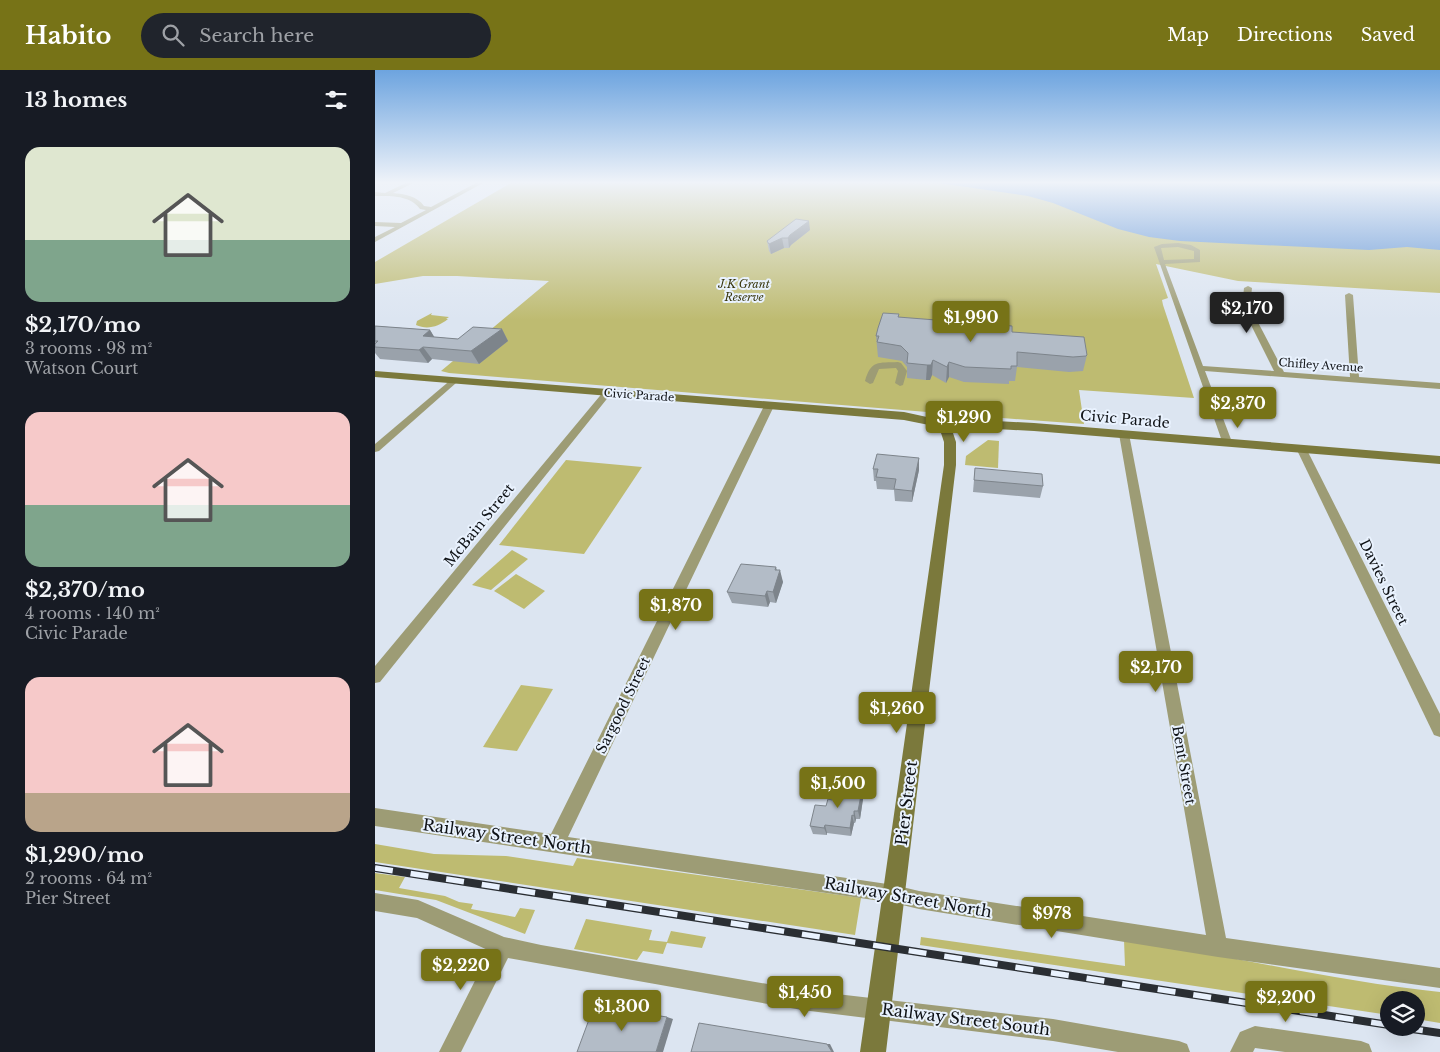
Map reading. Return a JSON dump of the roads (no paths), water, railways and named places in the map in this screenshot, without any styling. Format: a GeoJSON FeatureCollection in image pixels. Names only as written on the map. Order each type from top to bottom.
{"type":"FeatureCollection","features":[{"type":"Feature","properties":{"kind":"street"},"geometry":{"type":"LineString","coordinates":[[375,240],[396,229]]}},
{"type":"Feature","properties":{"kind":"street"},"geometry":{"type":"LineString","coordinates":[[1161,262],[1193,262],[1199,259],[1197,250],[1191,246],[1162,245],[1157,247],[1161,262],[1227,442]]}},
{"type":"Feature","properties":{"kind":"street"},"geometry":{"type":"LineString","coordinates":[[1248,288],[1246,306],[1281,373]]}},
{"type":"Feature","properties":{"kind":"street"},"geometry":{"type":"LineString","coordinates":[[1349,295],[1355,378]]}},
{"type":"Feature","properties":{"kind":"street"},"geometry":{"type":"LineString","coordinates":[[870,382],[873,370],[877,366],[897,365],[903,371],[900,383]]}},
{"type":"Feature","properties":{"kind":"street","name":"Chifley Avenue"},"geometry":{"type":"LineString","coordinates":[[1201,368],[1355,378],[1440,386]]}},
{"type":"Feature","properties":{"kind":"street","name":"Civic Parade"},"geometry":{"type":"LineString","coordinates":[[375,374],[904,416],[944,425],[956,430],[1016,426],[1440,460]]}},
{"type":"Feature","properties":{"kind":"street"},"geometry":{"type":"LineString","coordinates":[[375,448],[453,381]]}},
{"type":"Feature","properties":{"kind":"street","name":"McBain Street"},"geometry":{"type":"LineString","coordinates":[[375,677],[607,393]]}},
{"type":"Feature","properties":{"kind":"street","name":"Sargood Street"},"geometry":{"type":"LineString","coordinates":[[556,843],[769,406]]}},
{"type":"Feature","properties":{"kind":"street","name":"Civic Parade"},"geometry":{"type":"LineString","coordinates":[[904,416],[957,411],[1016,426]]}},
{"type":"Feature","properties":{"kind":"street"},"geometry":{"type":"LineString","coordinates":[[944,425],[941,419],[948,412]]}},
{"type":"Feature","properties":{"kind":"street","name":"Pier Street"},"geometry":{"type":"LineString","coordinates":[[949,465],[957,441],[965,428],[972,423],[969,415]]}},
{"type":"Feature","properties":{"kind":"street","name":"Pier Street"},"geometry":{"type":"LineString","coordinates":[[873,1052],[949,465],[950,442],[944,425]]}},
{"type":"Feature","properties":{"kind":"street","name":"Bent Street"},"geometry":{"type":"LineString","coordinates":[[1124,434],[1218,948]]}},
{"type":"Feature","properties":{"kind":"street","name":"Davies Street"},"geometry":{"type":"LineString","coordinates":[[1301,448],[1440,730]]}},
{"type":"Feature","properties":{"kind":"street","name":"Railway Street North"},"geometry":{"type":"LineString","coordinates":[[375,817],[894,894],[919,900],[1218,948],[1440,978]]}},
{"type":"Feature","properties":{"kind":"street","name":"Railway Street South"},"geometry":{"type":"LineString","coordinates":[[375,902],[418,909],[503,947],[541,956],[802,1000],[1053,1030],[1179,1052]]}},
{"type":"Feature","properties":{"kind":"street"},"geometry":{"type":"LineString","coordinates":[[450,1052],[503,947]]}},
{"type":"Feature","properties":{"kind":"street"},"geometry":{"type":"LineString","coordinates":[[1241,1052],[1248,1040],[1255,1037],[1361,1052]]}},
{"type":"Feature","properties":{"kind":"water"},"geometry":{"type":"Polygon","coordinates":[[[1118,229],[1440,229],[1440,250],[1407,247],[1369,250],[1180,241],[1149,237],[1118,229]]]}},
{"type":"Feature","properties":{"kind":"railway"},"geometry":{"type":"LineString","coordinates":[[375,868],[1380,1024]]}},
{"type":"Feature","properties":{"kind":"railway"},"geometry":{"type":"LineString","coordinates":[[1425,1031],[1440,1033]]}},
{"type":"Feature","properties":{"kind":"park label","name":"J.K Grant Reserve"},"geometry":{"type":"Point","coordinates":[744,290]}}]}
